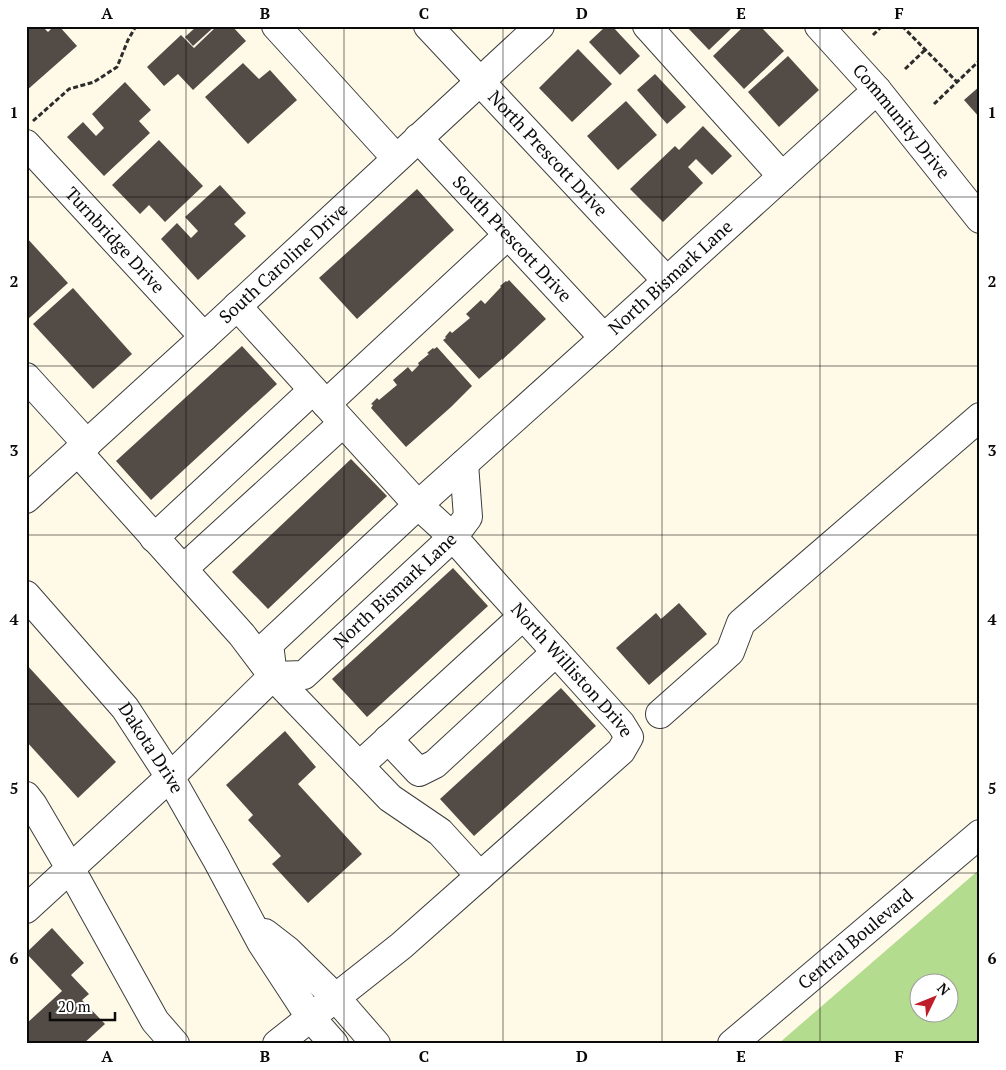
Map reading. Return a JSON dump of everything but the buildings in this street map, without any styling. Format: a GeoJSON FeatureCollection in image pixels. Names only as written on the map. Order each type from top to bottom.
{"type":"FeatureCollection","features":[{"type":"Feature","properties":{"kind":"street"},"geometry":{"type":"LineString","coordinates":[[276,26],[396,158]]}},
{"type":"Feature","properties":{"kind":"street","name":"North Prescott Drive"},"geometry":{"type":"LineString","coordinates":[[428,26],[668,280]]}},
{"type":"Feature","properties":{"kind":"street","name":"South Caroline Drive"},"geometry":{"type":"LineString","coordinates":[[26,499],[540,26]]}},
{"type":"Feature","properties":{"kind":"street"},"geometry":{"type":"LineString","coordinates":[[647,26],[782,176]]}},
{"type":"Feature","properties":{"kind":"street","name":"Community Drive"},"geometry":{"type":"LineString","coordinates":[[819,26],[877,90],[980,219]]}},
{"type":"Feature","properties":{"kind":"street","name":"North Bismark Lane"},"geometry":{"type":"LineString","coordinates":[[464,464],[468,517],[453,537],[304,675],[273,676],[269,644],[418,505],[877,90]]}},
{"type":"Feature","properties":{"kind":"street","name":"South Prescott Drive"},"geometry":{"type":"LineString","coordinates":[[418,138],[604,338]]}},
{"type":"Feature","properties":{"kind":"street","name":"Turnbridge Drive"},"geometry":{"type":"LineString","coordinates":[[29,148],[204,337]]}},
{"type":"Feature","properties":{"kind":"street"},"geometry":{"type":"LineString","coordinates":[[183,569],[327,406],[508,235]]}},
{"type":"Feature","properties":{"kind":"street","name":"North Williston Drive"},"geometry":{"type":"LineString","coordinates":[[237,306],[418,505],[453,537],[621,724],[628,737],[621,751],[401,946],[277,1044]]}},
{"type":"Feature","properties":{"kind":"street"},"geometry":{"type":"LineString","coordinates":[[26,377],[154,538],[242,635],[273,676],[390,798],[440,832],[480,876]]}},
{"type":"Feature","properties":{"kind":"street"},"geometry":{"type":"LineString","coordinates":[[154,538],[327,406]]}},
{"type":"Feature","properties":{"kind":"street"},"geometry":{"type":"LineString","coordinates":[[660,714],[730,652],[741,623],[980,417]]}},
{"type":"Feature","properties":{"kind":"street","name":"Dakota Drive"},"geometry":{"type":"LineString","coordinates":[[26,595],[125,708],[170,777],[261,942],[310,1017],[334,1044]]}},
{"type":"Feature","properties":{"kind":"street"},"geometry":{"type":"LineString","coordinates":[[359,766],[523,616]]}},
{"type":"Feature","properties":{"kind":"street"},"geometry":{"type":"LineString","coordinates":[[388,739],[419,772],[435,764],[556,652]]}},
{"type":"Feature","properties":{"kind":"street"},"geometry":{"type":"LineString","coordinates":[[26,909],[170,777],[273,676]]}},
{"type":"Feature","properties":{"kind":"street"},"geometry":{"type":"LineString","coordinates":[[26,796],[70,868],[156,1021],[175,1044]]}},
{"type":"Feature","properties":{"kind":"street","name":"Central Boulevard"},"geometry":{"type":"LineString","coordinates":[[732,1044],[980,834]]}},
{"type":"Feature","properties":{"kind":"street","name":"Dakota Drive"},"geometry":{"type":"LineString","coordinates":[[248,919],[287,950],[336,998],[376,1044]]}},
{"type":"Feature","properties":{"kind":"path"},"geometry":{"type":"LineString","coordinates":[[29,148],[69,89],[94,82],[117,67],[136,26]]}},
{"type":"Feature","properties":{"kind":"path"},"geometry":{"type":"LineString","coordinates":[[873,35],[882,26]]}},
{"type":"Feature","properties":{"kind":"path"},"geometry":{"type":"LineString","coordinates":[[902,26],[957,82]]}},
{"type":"Feature","properties":{"kind":"path"},"geometry":{"type":"LineString","coordinates":[[905,69],[925,50]]}},
{"type":"Feature","properties":{"kind":"path"},"geometry":{"type":"LineString","coordinates":[[934,104],[980,60]]}},
{"type":"Feature","properties":{"kind":"green space"},"geometry":{"type":"Polygon","coordinates":[[[980,869],[980,1044],[778,1044],[980,869]]]}}]}
